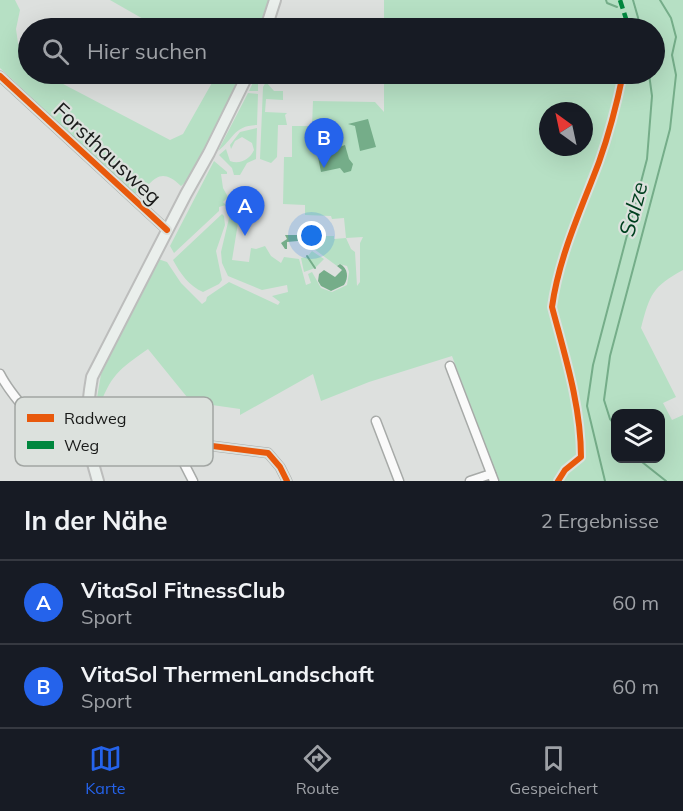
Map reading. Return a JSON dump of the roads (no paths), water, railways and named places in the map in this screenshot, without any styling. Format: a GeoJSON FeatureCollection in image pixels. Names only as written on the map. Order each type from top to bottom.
{"type":"FeatureCollection","features":[{"type":"Feature","properties":{"kind":"main road"},"geometry":{"type":"LineString","coordinates":[[269,18],[275,0]]}},
{"type":"Feature","properties":{"kind":"main road"},"geometry":{"type":"LineString","coordinates":[[89,397],[96,367],[243,84]]}},
{"type":"Feature","properties":{"kind":"main road"},"geometry":{"type":"LineString","coordinates":[[94,466],[98,481]]}},
{"type":"Feature","properties":{"kind":"street","name":"Forsthausweg"},"geometry":{"type":"LineString","coordinates":[[0,76],[167,230]]}},
{"type":"Feature","properties":{"kind":"street"},"geometry":{"type":"LineString","coordinates":[[450,366],[493,477],[470,481]]}},
{"type":"Feature","properties":{"kind":"street"},"geometry":{"type":"LineString","coordinates":[[0,374],[18,397]]}},
{"type":"Feature","properties":{"kind":"street"},"geometry":{"type":"LineString","coordinates":[[376,421],[399,481]]}},
{"type":"Feature","properties":{"kind":"street"},"geometry":{"type":"LineString","coordinates":[[213,446],[268,453],[280,467],[287,481]]}},
{"type":"Feature","properties":{"kind":"street"},"geometry":{"type":"LineString","coordinates":[[185,466],[193,481]]}},
{"type":"Feature","properties":{"kind":"waterway"},"geometry":{"type":"LineString","coordinates":[[606,0],[607,3],[617,7]]}},
{"type":"Feature","properties":{"kind":"waterway"},"geometry":{"type":"LineString","coordinates":[[633,0],[638,18]]}},
{"type":"Feature","properties":{"kind":"waterway","name":"Salze"},"geometry":{"type":"LineString","coordinates":[[611,420],[604,400],[610,356],[670,129],[676,75],[672,55],[676,37],[671,18],[660,0]]}},
{"type":"Feature","properties":{"kind":"waterway"},"geometry":{"type":"LineString","coordinates":[[605,481],[587,406],[593,365],[647,159],[652,96],[650,84]]}},
{"type":"Feature","properties":{"kind":"waterway"},"geometry":{"type":"LineString","coordinates":[[307,256],[315,268]]}},
{"type":"Feature","properties":{"kind":"waterway","name":"Salze"},"geometry":{"type":"LineString","coordinates":[[643,463],[666,481]]}},
{"type":"Feature","properties":{"kind":"place","name":"VitaSol ThermenLandschaft"},"geometry":{"type":"Point","coordinates":[324,168]}},
{"type":"Feature","properties":{"kind":"place","name":"VitaSol FitnessClub"},"geometry":{"type":"Point","coordinates":[245,236]}}]}
